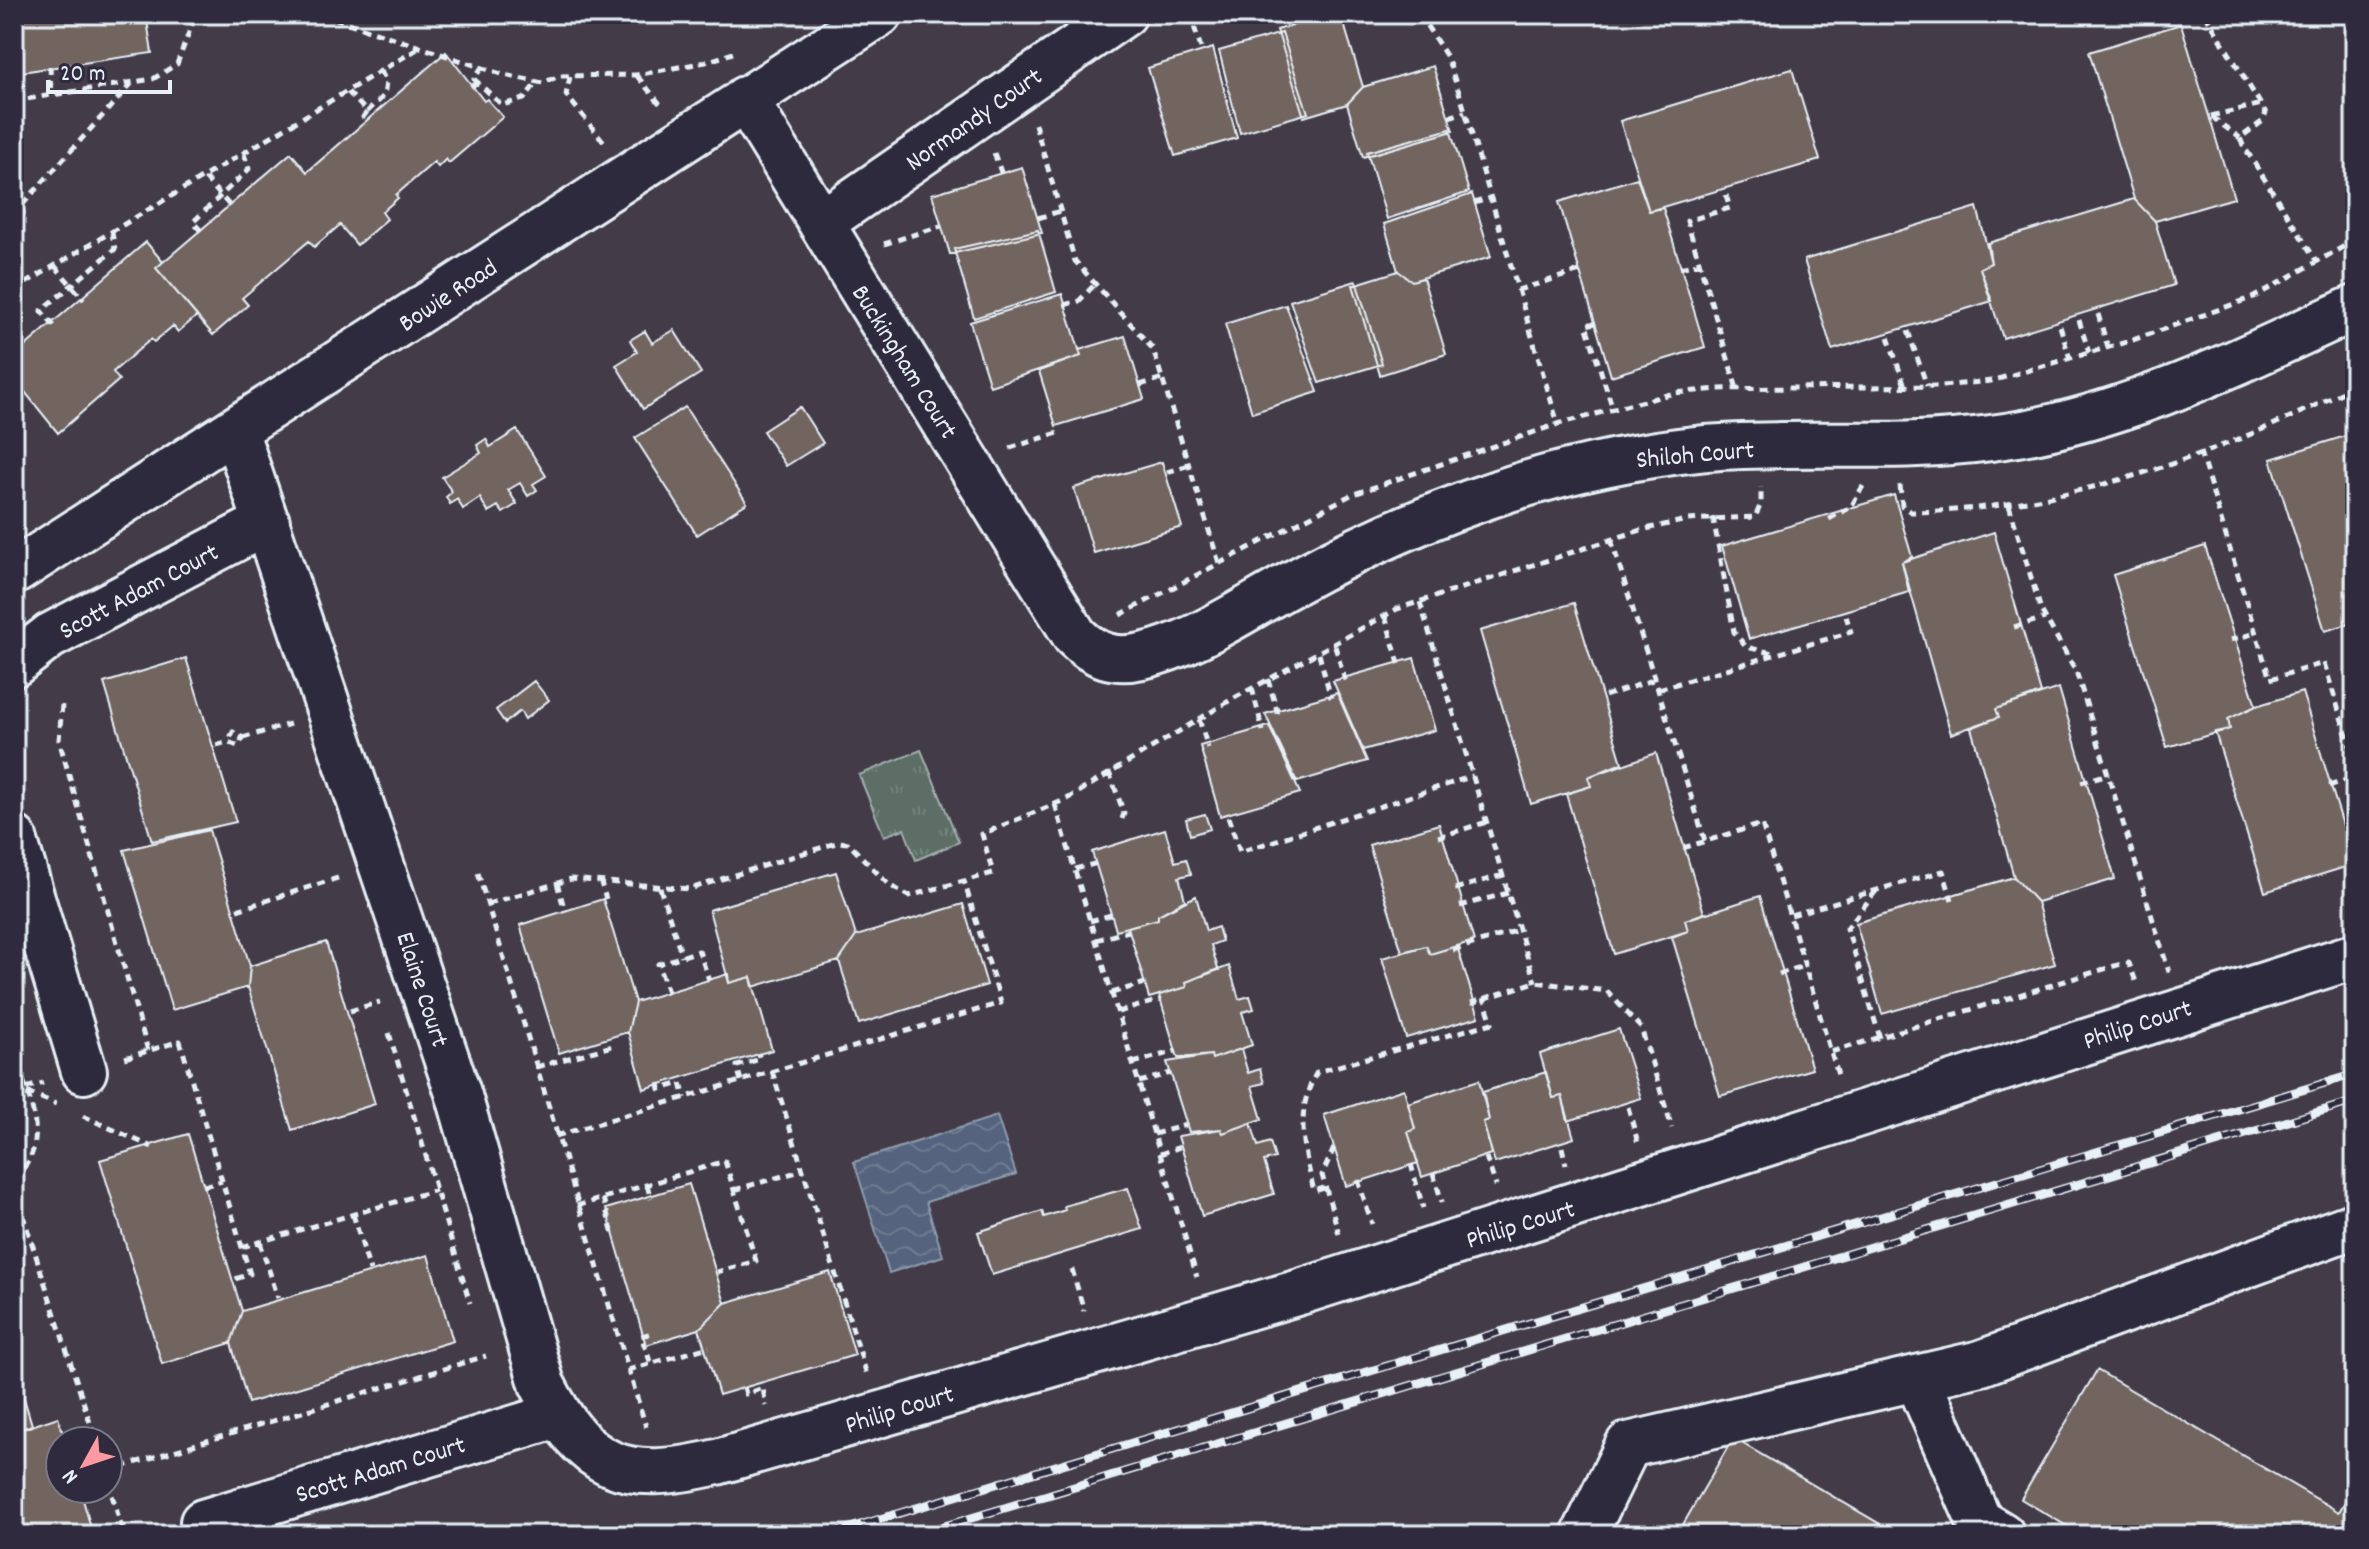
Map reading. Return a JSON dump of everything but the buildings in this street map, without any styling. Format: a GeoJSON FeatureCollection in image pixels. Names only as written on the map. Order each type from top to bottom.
{"type":"FeatureCollection","features":[{"type":"Feature","properties":{"kind":"street","name":"Bowie Road"},"geometry":{"type":"LineString","coordinates":[[14,572],[879,14]]}},
{"type":"Feature","properties":{"kind":"street","name":"Normandy Court"},"geometry":{"type":"LineString","coordinates":[[821,223],[1124,14]]}},
{"type":"Feature","properties":{"kind":"street","name":"Buckingham Court"},"geometry":{"type":"LineString","coordinates":[[745,99],[821,223],[1088,622]]}},
{"type":"Feature","properties":{"kind":"street","name":"Shiloh Court"},"geometry":{"type":"LineString","coordinates":[[1088,622],[1088,649],[1119,659],[1140,657],[1202,632],[1392,531],[1572,470],[1634,457],[1709,448],[1930,443],[1992,438],[2067,424],[2222,369],[2355,308]]}},
{"type":"Feature","properties":{"kind":"street","name":"Elaine Court"},"geometry":{"type":"LineString","coordinates":[[235,430],[459,1096],[542,1384],[558,1415],[583,1446],[614,1466],[650,1472],[679,1471]]}},
{"type":"Feature","properties":{"kind":"street","name":"Scott Adam Court"},"geometry":{"type":"LineString","coordinates":[[14,664],[50,636],[267,522]]}},
{"type":"Feature","properties":{"kind":"street"},"geometry":{"type":"LineString","coordinates":[[14,838],[84,1071]]}},
{"type":"Feature","properties":{"kind":"street","name":"Philip Court"},"geometry":{"type":"LineString","coordinates":[[679,1471],[1300,1292],[2355,956]]}},
{"type":"Feature","properties":{"kind":"street"},"geometry":{"type":"LineString","coordinates":[[1584,1535],[1628,1445],[1981,1363],[2355,1225]]}},
{"type":"Feature","properties":{"kind":"street"},"geometry":{"type":"LineString","coordinates":[[1917,1378],[1979,1521],[2002,1535]]}},
{"type":"Feature","properties":{"kind":"street","name":"Scott Adam Court"},"geometry":{"type":"LineString","coordinates":[[203,1522],[558,1415]]}},
{"type":"Feature","properties":{"kind":"path"},"geometry":{"type":"LineString","coordinates":[[14,101],[153,79],[177,64],[196,14]]}},
{"type":"Feature","properties":{"kind":"path"},"geometry":{"type":"LineString","coordinates":[[321,14],[419,48],[537,82],[570,77],[636,75],[706,62],[733,53]]}},
{"type":"Feature","properties":{"kind":"path"},"geometry":{"type":"LineString","coordinates":[[1190,14],[1201,48]]}},
{"type":"Feature","properties":{"kind":"path"},"geometry":{"type":"LineString","coordinates":[[1286,14],[1289,23]]}},
{"type":"Feature","properties":{"kind":"path"},"geometry":{"type":"LineString","coordinates":[[1419,14],[1447,57],[1558,424]]}},
{"type":"Feature","properties":{"kind":"path"},"geometry":{"type":"LineString","coordinates":[[2205,14],[2266,113],[2263,121],[2240,138]]}},
{"type":"Feature","properties":{"kind":"path"},"geometry":{"type":"LineString","coordinates":[[14,290],[419,48]]}},
{"type":"Feature","properties":{"kind":"path"},"geometry":{"type":"LineString","coordinates":[[50,66],[51,94]]}},
{"type":"Feature","properties":{"kind":"path"},"geometry":{"type":"LineString","coordinates":[[482,67],[474,79],[502,105],[524,99],[537,82]]}},
{"type":"Feature","properties":{"kind":"path"},"geometry":{"type":"LineString","coordinates":[[365,125],[363,117],[386,90],[381,71]]}},
{"type":"Feature","properties":{"kind":"path"},"geometry":{"type":"LineString","coordinates":[[570,77],[566,95],[586,115],[627,177]]}},
{"type":"Feature","properties":{"kind":"path"},"geometry":{"type":"LineString","coordinates":[[23,204],[132,82]]}},
{"type":"Feature","properties":{"kind":"path"},"geometry":{"type":"LineString","coordinates":[[471,87],[477,82]]}},
{"type":"Feature","properties":{"kind":"path"},"geometry":{"type":"LineString","coordinates":[[1016,89],[1030,107],[1075,261],[1153,349],[1219,563]]}},
{"type":"Feature","properties":{"kind":"path"},"geometry":{"type":"LineString","coordinates":[[348,92],[367,112]]}},
{"type":"Feature","properties":{"kind":"path"},"geometry":{"type":"LineString","coordinates":[[2262,104],[2211,116],[2240,138],[2317,262]]}},
{"type":"Feature","properties":{"kind":"path"},"geometry":{"type":"LineString","coordinates":[[1449,117],[1465,112]]}},
{"type":"Feature","properties":{"kind":"path"},"geometry":{"type":"LineString","coordinates":[[14,154],[23,204],[21,227],[14,246]]}},
{"type":"Feature","properties":{"kind":"path"},"geometry":{"type":"LineString","coordinates":[[201,231],[193,222],[249,169],[244,154]]}},
{"type":"Feature","properties":{"kind":"path"},"geometry":{"type":"LineString","coordinates":[[205,178],[230,206]]}},
{"type":"Feature","properties":{"kind":"path"},"geometry":{"type":"LineString","coordinates":[[1726,195],[1730,208],[1687,221],[1737,389]]}},
{"type":"Feature","properties":{"kind":"path"},"geometry":{"type":"LineString","coordinates":[[1474,203],[1491,198]]}},
{"type":"Feature","properties":{"kind":"path"},"geometry":{"type":"LineString","coordinates":[[1038,218],[1060,211]]}},
{"type":"Feature","properties":{"kind":"path"},"geometry":{"type":"LineString","coordinates":[[871,247],[941,226]]}},
{"type":"Feature","properties":{"kind":"path"},"geometry":{"type":"LineString","coordinates":[[54,326],[41,311],[115,249],[112,233]]}},
{"type":"Feature","properties":{"kind":"path"},"geometry":{"type":"LineString","coordinates":[[1088,622],[1219,563],[1374,485],[1558,424],[1674,393],[1927,386],[1991,381],[2108,348],[2254,297],[2350,243]]}},
{"type":"Feature","properties":{"kind":"path"},"geometry":{"type":"LineString","coordinates":[[1680,268],[1700,263]]}},
{"type":"Feature","properties":{"kind":"path"},"geometry":{"type":"LineString","coordinates":[[55,266],[84,300]]}},
{"type":"Feature","properties":{"kind":"path"},"geometry":{"type":"LineString","coordinates":[[1518,290],[1580,271]]}},
{"type":"Feature","properties":{"kind":"path"},"geometry":{"type":"LineString","coordinates":[[1064,305],[1079,301],[1095,284]]}},
{"type":"Feature","properties":{"kind":"path"},"geometry":{"type":"LineString","coordinates":[[2098,314],[2108,348]]}},
{"type":"Feature","properties":{"kind":"path"},"geometry":{"type":"LineString","coordinates":[[2079,320],[2089,353]]}},
{"type":"Feature","properties":{"kind":"path"},"geometry":{"type":"LineString","coordinates":[[1596,323],[1586,325],[1613,409]]}},
{"type":"Feature","properties":{"kind":"path"},"geometry":{"type":"LineString","coordinates":[[2060,326],[2070,359]]}},
{"type":"Feature","properties":{"kind":"path"},"geometry":{"type":"LineString","coordinates":[[1908,331],[1927,386]]}},
{"type":"Feature","properties":{"kind":"path"},"geometry":{"type":"LineString","coordinates":[[1888,337],[1905,386]]}},
{"type":"Feature","properties":{"kind":"path"},"geometry":{"type":"LineString","coordinates":[[1140,385],[1163,378]]}},
{"type":"Feature","properties":{"kind":"path"},"geometry":{"type":"LineString","coordinates":[[1891,479],[1901,486],[1902,506],[1911,512],[2009,505],[2090,487],[2200,452],[2289,419],[2355,386]]}},
{"type":"Feature","properties":{"kind":"path"},"geometry":{"type":"LineString","coordinates":[[1001,451],[1058,433]]}},
{"type":"Feature","properties":{"kind":"path"},"geometry":{"type":"LineString","coordinates":[[2200,452],[2270,679],[2324,663],[2355,762]]}},
{"type":"Feature","properties":{"kind":"path"},"geometry":{"type":"LineString","coordinates":[[1167,472],[1189,465]]}},
{"type":"Feature","properties":{"kind":"path"},"geometry":{"type":"LineString","coordinates":[[1829,519],[1851,507],[1868,478],[1852,478]]}},
{"type":"Feature","properties":{"kind":"path"},"geometry":{"type":"LineString","coordinates":[[488,904],[571,879],[690,889],[839,842],[848,843],[889,885],[909,896],[993,873],[982,834],[1055,804],[1252,688],[1335,646],[1385,616],[1666,523],[1713,517],[1755,517],[1765,480]]}},
{"type":"Feature","properties":{"kind":"path"},"geometry":{"type":"LineString","coordinates":[[2009,505],[2045,618],[2076,671],[2172,984]]}},
{"type":"Feature","properties":{"kind":"path"},"geometry":{"type":"LineString","coordinates":[[1713,517],[1734,632],[1746,647],[1778,654]]}},
{"type":"Feature","properties":{"kind":"path"},"geometry":{"type":"LineString","coordinates":[[1611,539],[1705,841]]}},
{"type":"Feature","properties":{"kind":"path"},"geometry":{"type":"LineString","coordinates":[[1420,602],[1535,982]]}},
{"type":"Feature","properties":{"kind":"path"},"geometry":{"type":"LineString","coordinates":[[1385,616],[1400,667]]}},
{"type":"Feature","properties":{"kind":"path"},"geometry":{"type":"LineString","coordinates":[[1659,689],[1851,632],[1846,616]]}},
{"type":"Feature","properties":{"kind":"path"},"geometry":{"type":"LineString","coordinates":[[2014,627],[2045,618]]}},
{"type":"Feature","properties":{"kind":"path"},"geometry":{"type":"LineString","coordinates":[[2230,640],[2256,633]]}},
{"type":"Feature","properties":{"kind":"path"},"geometry":{"type":"LineString","coordinates":[[1335,646],[1346,683]]}},
{"type":"Feature","properties":{"kind":"path"},"geometry":{"type":"LineString","coordinates":[[1319,654],[1331,698]]}},
{"type":"Feature","properties":{"kind":"path"},"geometry":{"type":"LineString","coordinates":[[1268,679],[1278,714]]}},
{"type":"Feature","properties":{"kind":"path"},"geometry":{"type":"LineString","coordinates":[[1605,696],[1656,679]]}},
{"type":"Feature","properties":{"kind":"path"},"geometry":{"type":"LineString","coordinates":[[1252,688],[1263,731]]}},
{"type":"Feature","properties":{"kind":"path"},"geometry":{"type":"LineString","coordinates":[[62,705],[59,740],[148,1051]]}},
{"type":"Feature","properties":{"kind":"path"},"geometry":{"type":"LineString","coordinates":[[1199,719],[1208,748]]}},
{"type":"Feature","properties":{"kind":"path"},"geometry":{"type":"LineString","coordinates":[[216,745],[228,742],[236,747],[243,738],[295,722]]}},
{"type":"Feature","properties":{"kind":"path"},"geometry":{"type":"LineString","coordinates":[[228,742],[233,732],[243,738]]}},
{"type":"Feature","properties":{"kind":"path"},"geometry":{"type":"LineString","coordinates":[[1109,772],[1124,813],[1121,822]]}},
{"type":"Feature","properties":{"kind":"path"},"geometry":{"type":"LineString","coordinates":[[2081,782],[2109,774]]}},
{"type":"Feature","properties":{"kind":"path"},"geometry":{"type":"LineString","coordinates":[[1228,817],[1240,852],[1473,776]]}},
{"type":"Feature","properties":{"kind":"path"},"geometry":{"type":"LineString","coordinates":[[2329,786],[2355,777]]}},
{"type":"Feature","properties":{"kind":"path"},"geometry":{"type":"LineString","coordinates":[[1055,804],[1197,1277]]}},
{"type":"Feature","properties":{"kind":"path"},"geometry":{"type":"LineString","coordinates":[[1438,837],[1487,822]]}},
{"type":"Feature","properties":{"kind":"path"},"geometry":{"type":"LineString","coordinates":[[1683,848],[1762,824],[1839,1077],[1836,1083]]}},
{"type":"Feature","properties":{"kind":"path"},"geometry":{"type":"LineString","coordinates":[[1075,869],[1098,863]]}},
{"type":"Feature","properties":{"kind":"path"},"geometry":{"type":"LineString","coordinates":[[1791,915],[1943,871],[1952,900]]}},
{"type":"Feature","properties":{"kind":"path"},"geometry":{"type":"LineString","coordinates":[[478,873],[642,1420],[656,1434]]}},
{"type":"Feature","properties":{"kind":"path"},"geometry":{"type":"LineString","coordinates":[[1455,889],[1503,875]]}},
{"type":"Feature","properties":{"kind":"path"},"geometry":{"type":"LineString","coordinates":[[237,910],[342,877]]}},
{"type":"Feature","properties":{"kind":"path"},"geometry":{"type":"LineString","coordinates":[[600,880],[606,899]]}},
{"type":"Feature","properties":{"kind":"path"},"geometry":{"type":"LineString","coordinates":[[556,1136],[1001,1003],[964,881]]}},
{"type":"Feature","properties":{"kind":"path"},"geometry":{"type":"LineString","coordinates":[[557,883],[565,911]]}},
{"type":"Feature","properties":{"kind":"path"},"geometry":{"type":"LineString","coordinates":[[660,888],[682,956]]}},
{"type":"Feature","properties":{"kind":"path"},"geometry":{"type":"LineString","coordinates":[[1876,890],[1847,928],[1880,1038]]}},
{"type":"Feature","properties":{"kind":"path"},"geometry":{"type":"LineString","coordinates":[[1460,906],[1508,893]]}},
{"type":"Feature","properties":{"kind":"path"},"geometry":{"type":"LineString","coordinates":[[1090,921],[1114,914]]}},
{"type":"Feature","properties":{"kind":"path"},"geometry":{"type":"LineString","coordinates":[[1453,950],[1519,930]]}},
{"type":"Feature","properties":{"kind":"path"},"geometry":{"type":"LineString","coordinates":[[1096,940],[1129,931]]}},
{"type":"Feature","properties":{"kind":"path"},"geometry":{"type":"LineString","coordinates":[[668,992],[658,964],[699,951],[709,980]]}},
{"type":"Feature","properties":{"kind":"path"},"geometry":{"type":"LineString","coordinates":[[1831,1052],[2121,964],[2129,963],[2141,991]]}},
{"type":"Feature","properties":{"kind":"path"},"geometry":{"type":"LineString","coordinates":[[1779,974],[1806,965]]}},
{"type":"Feature","properties":{"kind":"path"},"geometry":{"type":"LineString","coordinates":[[1471,1003],[1535,982],[1607,991],[1641,1028],[1673,1133]]}},
{"type":"Feature","properties":{"kind":"path"},"geometry":{"type":"LineString","coordinates":[[1112,993],[1145,983]]}},
{"type":"Feature","properties":{"kind":"path"},"geometry":{"type":"LineString","coordinates":[[1324,1188],[1314,1191],[1302,1139],[1302,1114],[1317,1072],[1492,1023],[1484,998]]}},
{"type":"Feature","properties":{"kind":"path"},"geometry":{"type":"LineString","coordinates":[[1118,1012],[1160,1000]]}},
{"type":"Feature","properties":{"kind":"path"},"geometry":{"type":"LineString","coordinates":[[350,1011],[380,1002]]}},
{"type":"Feature","properties":{"kind":"path"},"geometry":{"type":"LineString","coordinates":[[26,1090],[180,1041],[250,1274],[232,1280]]}},
{"type":"Feature","properties":{"kind":"path"},"geometry":{"type":"LineString","coordinates":[[536,1067],[609,1047],[607,1042]]}},
{"type":"Feature","properties":{"kind":"path"},"geometry":{"type":"LineString","coordinates":[[1133,1063],[1176,1051]]}},
{"type":"Feature","properties":{"kind":"path"},"geometry":{"type":"LineString","coordinates":[[741,1081],[737,1066],[760,1059],[758,1053]]}},
{"type":"Feature","properties":{"kind":"path"},"geometry":{"type":"LineString","coordinates":[[14,1056],[37,1123],[36,1144],[31,1159],[14,1178]]}},
{"type":"Feature","properties":{"kind":"path"},"geometry":{"type":"LineString","coordinates":[[772,1071],[867,1376]]}},
{"type":"Feature","properties":{"kind":"path"},"geometry":{"type":"LineString","coordinates":[[1139,1082],[1171,1073]]}},
{"type":"Feature","properties":{"kind":"path"},"geometry":{"type":"LineString","coordinates":[[659,1083],[660,1089],[681,1083],[685,1098]]}},
{"type":"Feature","properties":{"kind":"path"},"geometry":{"type":"LineString","coordinates":[[26,1090],[152,1147]]}},
{"type":"Feature","properties":{"kind":"path"},"geometry":{"type":"LineString","coordinates":[[1628,1107],[1639,1144]]}},
{"type":"Feature","properties":{"kind":"path"},"geometry":{"type":"LineString","coordinates":[[1154,1134],[1186,1125]]}},
{"type":"Feature","properties":{"kind":"path"},"geometry":{"type":"LineString","coordinates":[[1662,1137],[1686,1129]]}},
{"type":"Feature","properties":{"kind":"path"},"geometry":{"type":"LineString","coordinates":[[1623,1148],[1650,1140]]}},
{"type":"Feature","properties":{"kind":"path"},"geometry":{"type":"LineString","coordinates":[[1160,1154],[1180,1147]]}},
{"type":"Feature","properties":{"kind":"path"},"geometry":{"type":"LineString","coordinates":[[1562,1147],[1567,1166]]}},
{"type":"Feature","properties":{"kind":"path"},"geometry":{"type":"LineString","coordinates":[[1334,1148],[1322,1175],[1339,1234]]}},
{"type":"Feature","properties":{"kind":"path"},"geometry":{"type":"LineString","coordinates":[[1486,1157],[1496,1187]]}},
{"type":"Feature","properties":{"kind":"path"},"geometry":{"type":"LineString","coordinates":[[577,1206],[725,1161],[756,1261],[717,1272]]}},
{"type":"Feature","properties":{"kind":"path"},"geometry":{"type":"LineString","coordinates":[[1553,1170],[1581,1162]]}},
{"type":"Feature","properties":{"kind":"path"},"geometry":{"type":"LineString","coordinates":[[1411,1164],[1423,1209]]}},
{"type":"Feature","properties":{"kind":"path"},"geometry":{"type":"LineString","coordinates":[[734,1190],[804,1170]]}},
{"type":"Feature","properties":{"kind":"path"},"geometry":{"type":"LineString","coordinates":[[1433,1173],[1442,1203]]}},
{"type":"Feature","properties":{"kind":"path"},"geometry":{"type":"LineString","coordinates":[[1358,1180],[1372,1224]]}},
{"type":"Feature","properties":{"kind":"path"},"geometry":{"type":"LineString","coordinates":[[204,1186],[222,1181]]}},
{"type":"Feature","properties":{"kind":"path"},"geometry":{"type":"LineString","coordinates":[[1485,1191],[1510,1183]]}},
{"type":"Feature","properties":{"kind":"path"},"geometry":{"type":"LineString","coordinates":[[647,1185],[651,1199]]}},
{"type":"Feature","properties":{"kind":"path"},"geometry":{"type":"LineString","coordinates":[[14,1188],[91,1425]]}},
{"type":"Feature","properties":{"kind":"path"},"geometry":{"type":"LineString","coordinates":[[242,1247],[436,1190]]}},
{"type":"Feature","properties":{"kind":"path"},"geometry":{"type":"LineString","coordinates":[[603,1198],[612,1231],[618,1229]]}},
{"type":"Feature","properties":{"kind":"path"},"geometry":{"type":"LineString","coordinates":[[1411,1212],[1456,1199]]}},
{"type":"Feature","properties":{"kind":"path"},"geometry":{"type":"LineString","coordinates":[[353,1214],[370,1271]]}},
{"type":"Feature","properties":{"kind":"path"},"geometry":{"type":"LineString","coordinates":[[1361,1227],[1386,1219]]}},
{"type":"Feature","properties":{"kind":"path"},"geometry":{"type":"LineString","coordinates":[[1325,1238],[1350,1231]]}},
{"type":"Feature","properties":{"kind":"path"},"geometry":{"type":"LineString","coordinates":[[260,1242],[278,1298]]}},
{"type":"Feature","properties":{"kind":"path"},"geometry":{"type":"LineString","coordinates":[[1183,1281],[1204,1274]]}},
{"type":"Feature","properties":{"kind":"path"},"geometry":{"type":"LineString","coordinates":[[1076,1313],[1098,1307]]}},
{"type":"Feature","properties":{"kind":"path"},"geometry":{"type":"LineString","coordinates":[[649,1334],[641,1336],[651,1364]]}},
{"type":"Feature","properties":{"kind":"path"},"geometry":{"type":"LineString","coordinates":[[628,1370],[709,1347]]}},
{"type":"Feature","properties":{"kind":"path"},"geometry":{"type":"LineString","coordinates":[[124,1466],[486,1356]]}},
{"type":"Feature","properties":{"kind":"path"},"geometry":{"type":"LineString","coordinates":[[858,1378],[881,1371]]}},
{"type":"Feature","properties":{"kind":"path"},"geometry":{"type":"LineString","coordinates":[[744,1387],[746,1394],[763,1388],[766,1407]]}},
{"type":"Feature","properties":{"kind":"path"},"geometry":{"type":"LineString","coordinates":[[751,1411],[776,1404]]}},
{"type":"Feature","properties":{"kind":"path"},"geometry":{"type":"LineString","coordinates":[[115,1505],[124,1535]]}},
{"type":"Feature","properties":{"kind":"green space"},"geometry":{"type":"Polygon","coordinates":[[[921,750],[959,842],[916,860],[904,829],[884,836],[859,775],[921,750]]]}},
{"type":"Feature","properties":{"kind":"water"},"geometry":{"type":"Polygon","coordinates":[[[997,1116],[1016,1174],[926,1202],[943,1256],[889,1273],[854,1162],[997,1116]]]}},
{"type":"Feature","properties":{"kind":"railway"},"geometry":{"type":"LineString","coordinates":[[827,1535],[2355,1074]]}},
{"type":"Feature","properties":{"kind":"railway"},"geometry":{"type":"LineString","coordinates":[[915,1535],[2355,1101]]}}]}
